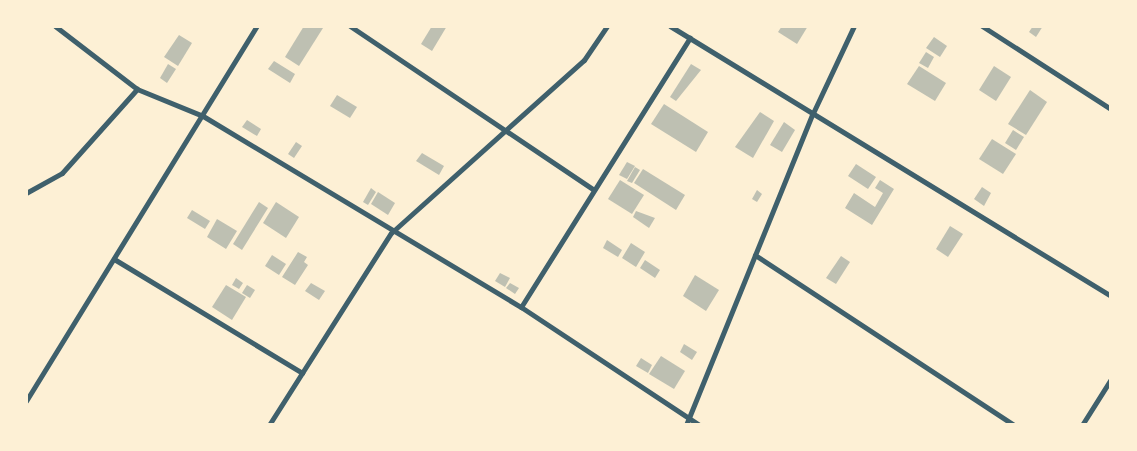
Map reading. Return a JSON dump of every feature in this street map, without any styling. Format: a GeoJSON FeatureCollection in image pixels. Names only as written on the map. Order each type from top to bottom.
{"type":"FeatureCollection","features":[{"type":"Feature","properties":{"kind":"street"},"geometry":{"type":"LineString","coordinates":[[55,26],[137,89],[203,116],[392,233],[521,307],[699,425]]}},
{"type":"Feature","properties":{"kind":"street"},"geometry":{"type":"LineString","coordinates":[[26,401],[257,26]]}},
{"type":"Feature","properties":{"kind":"street"},"geometry":{"type":"LineString","coordinates":[[350,26],[593,189]]}},
{"type":"Feature","properties":{"kind":"street"},"geometry":{"type":"LineString","coordinates":[[269,425],[392,233],[428,196],[507,131],[584,60],[607,26]]}},
{"type":"Feature","properties":{"kind":"street"},"geometry":{"type":"LineString","coordinates":[[670,26],[1111,296]]}},
{"type":"Feature","properties":{"kind":"street"},"geometry":{"type":"LineString","coordinates":[[686,425],[813,113],[854,26]]}},
{"type":"Feature","properties":{"kind":"street"},"geometry":{"type":"LineString","coordinates":[[982,26],[1111,109]]}},
{"type":"Feature","properties":{"kind":"street"},"geometry":{"type":"LineString","coordinates":[[521,307],[593,189],[690,38]]}},
{"type":"Feature","properties":{"kind":"street"},"geometry":{"type":"LineString","coordinates":[[26,193],[62,173],[137,89]]}},
{"type":"Feature","properties":{"kind":"street"},"geometry":{"type":"LineString","coordinates":[[755,255],[1014,425]]}},
{"type":"Feature","properties":{"kind":"street"},"geometry":{"type":"LineString","coordinates":[[114,259],[302,373]]}},
{"type":"Feature","properties":{"kind":"street"},"geometry":{"type":"LineString","coordinates":[[1082,425],[1111,379]]}},
{"type":"Feature","properties":{"kind":"building"},"geometry":{"type":"Polygon","coordinates":[[[304,26],[323,28],[299,66],[285,57],[304,26]]]}},
{"type":"Feature","properties":{"kind":"building"},"geometry":{"type":"Polygon","coordinates":[[[432,26],[447,26],[432,51],[421,44],[432,26]]]}},
{"type":"Feature","properties":{"kind":"building"},"geometry":{"type":"Polygon","coordinates":[[[782,26],[808,26],[797,44],[778,32],[782,26]]]}},
{"type":"Feature","properties":{"kind":"building"},"geometry":{"type":"Polygon","coordinates":[[[1033,26],[1043,26],[1036,37],[1029,32],[1033,26]]]}},
{"type":"Feature","properties":{"kind":"building"},"geometry":{"type":"Polygon","coordinates":[[[179,35],[192,43],[178,66],[164,57],[179,35]]]}},
{"type":"Feature","properties":{"kind":"building"},"geometry":{"type":"Polygon","coordinates":[[[934,37],[947,46],[940,57],[926,48],[934,37]]]}},
{"type":"Feature","properties":{"kind":"building"},"geometry":{"type":"Polygon","coordinates":[[[926,52],[934,57],[928,68],[919,63],[926,52]]]}},
{"type":"Feature","properties":{"kind":"building"},"geometry":{"type":"Polygon","coordinates":[[[274,61],[295,74],[290,83],[268,69],[274,61]]]}},
{"type":"Feature","properties":{"kind":"building"},"geometry":{"type":"Polygon","coordinates":[[[168,64],[176,69],[167,83],[160,78],[168,64]]]}},
{"type":"Feature","properties":{"kind":"building"},"geometry":{"type":"Polygon","coordinates":[[[691,64],[701,70],[676,101],[670,97],[691,64]]]}},
{"type":"Feature","properties":{"kind":"building"},"geometry":{"type":"Polygon","coordinates":[[[919,66],[946,83],[935,101],[907,84],[919,66]]]}},
{"type":"Feature","properties":{"kind":"building"},"geometry":{"type":"Polygon","coordinates":[[[994,66],[1011,77],[996,101],[979,90],[994,66]]]}},
{"type":"Feature","properties":{"kind":"building"},"geometry":{"type":"Polygon","coordinates":[[[1030,90],[1047,102],[1026,135],[1008,124],[1030,90]]]}},
{"type":"Feature","properties":{"kind":"building"},"geometry":{"type":"Polygon","coordinates":[[[337,95],[357,107],[350,118],[330,106],[337,95]]]}},
{"type":"Feature","properties":{"kind":"building"},"geometry":{"type":"Polygon","coordinates":[[[664,104],[708,132],[696,152],[651,124],[664,104]]]}},
{"type":"Feature","properties":{"kind":"building"},"geometry":{"type":"Polygon","coordinates":[[[760,112],[774,121],[753,158],[735,147],[760,112]]]}},
{"type":"Feature","properties":{"kind":"building"},"geometry":{"type":"Polygon","coordinates":[[[247,120],[261,129],[257,136],[242,127],[247,120]]]}},
{"type":"Feature","properties":{"kind":"building"},"geometry":{"type":"Polygon","coordinates":[[[784,122],[795,130],[782,152],[770,145],[784,122]]]}},
{"type":"Feature","properties":{"kind":"building"},"geometry":{"type":"Polygon","coordinates":[[[1013,130],[1024,137],[1016,150],[1005,143],[1013,130]]]}},
{"type":"Feature","properties":{"kind":"building"},"geometry":{"type":"Polygon","coordinates":[[[992,139],[1016,154],[1003,174],[979,159],[992,139]]]}},
{"type":"Feature","properties":{"kind":"building"},"geometry":{"type":"Polygon","coordinates":[[[296,142],[302,146],[294,158],[288,154],[296,142]]]}},
{"type":"Feature","properties":{"kind":"building"},"geometry":{"type":"Polygon","coordinates":[[[422,153],[444,166],[439,175],[416,161],[422,153]]]}},
{"type":"Feature","properties":{"kind":"building"},"geometry":{"type":"Polygon","coordinates":[[[627,162],[635,166],[627,179],[619,175],[627,162]]]}},
{"type":"Feature","properties":{"kind":"building"},"geometry":{"type":"Polygon","coordinates":[[[856,164],[876,177],[868,189],[848,176],[856,164]]]}},
{"type":"Feature","properties":{"kind":"building"},"geometry":{"type":"Polygon","coordinates":[[[635,167],[640,170],[632,183],[627,181],[635,167]]]}},
{"type":"Feature","properties":{"kind":"building"},"geometry":{"type":"Polygon","coordinates":[[[643,169],[685,195],[676,210],[634,183],[643,169]]]}},
{"type":"Feature","properties":{"kind":"building"},"geometry":{"type":"Polygon","coordinates":[[[620,180],[644,195],[632,214],[608,199],[620,180]]]}},
{"type":"Feature","properties":{"kind":"building"},"geometry":{"type":"Polygon","coordinates":[[[880,180],[894,189],[872,225],[845,208],[854,193],[875,207],[883,193],[875,188],[880,180]]]}},
{"type":"Feature","properties":{"kind":"building"},"geometry":{"type":"Polygon","coordinates":[[[982,187],[991,193],[984,206],[974,199],[982,187]]]}},
{"type":"Feature","properties":{"kind":"building"},"geometry":{"type":"Polygon","coordinates":[[[371,188],[376,192],[368,205],[363,202],[371,188]]]}},
{"type":"Feature","properties":{"kind":"building"},"geometry":{"type":"Polygon","coordinates":[[[757,190],[762,194],[757,202],[752,199],[757,190]]]}},
{"type":"Feature","properties":{"kind":"building"},"geometry":{"type":"Polygon","coordinates":[[[378,192],[395,203],[388,215],[371,204],[378,192]]]}},
{"type":"Feature","properties":{"kind":"building"},"geometry":{"type":"Polygon","coordinates":[[[259,202],[268,208],[242,250],[233,244],[259,202]]]}},
{"type":"Feature","properties":{"kind":"building"},"geometry":{"type":"Polygon","coordinates":[[[276,202],[299,217],[286,238],[263,223],[276,202]]]}},
{"type":"Feature","properties":{"kind":"building"},"geometry":{"type":"Polygon","coordinates":[[[192,210],[210,221],[205,229],[187,218],[192,210]]]}},
{"type":"Feature","properties":{"kind":"building"},"geometry":{"type":"Polygon","coordinates":[[[636,211],[655,218],[649,228],[633,217],[636,211]]]}},
{"type":"Feature","properties":{"kind":"building"},"geometry":{"type":"Polygon","coordinates":[[[217,219],[237,231],[226,249],[207,237],[217,219]]]}},
{"type":"Feature","properties":{"kind":"building"},"geometry":{"type":"Polygon","coordinates":[[[950,226],[963,234],[948,257],[936,249],[950,226]]]}},
{"type":"Feature","properties":{"kind":"building"},"geometry":{"type":"Polygon","coordinates":[[[607,240],[622,250],[618,257],[603,248],[607,240]]]}},
{"type":"Feature","properties":{"kind":"building"},"geometry":{"type":"Polygon","coordinates":[[[631,243],[645,252],[636,267],[622,258],[631,243]]]}},
{"type":"Feature","properties":{"kind":"building"},"geometry":{"type":"Polygon","coordinates":[[[298,252],[307,257],[304,262],[308,265],[295,285],[282,277],[298,252]]]}},
{"type":"Feature","properties":{"kind":"building"},"geometry":{"type":"Polygon","coordinates":[[[272,255],[286,264],[279,275],[265,266],[272,255]]]}},
{"type":"Feature","properties":{"kind":"building"},"geometry":{"type":"Polygon","coordinates":[[[841,256],[850,262],[836,284],[826,278],[841,256]]]}},
{"type":"Feature","properties":{"kind":"building"},"geometry":{"type":"Polygon","coordinates":[[[645,260],[660,270],[655,278],[640,268],[645,260]]]}},
{"type":"Feature","properties":{"kind":"building"},"geometry":{"type":"Polygon","coordinates":[[[500,273],[510,278],[505,287],[495,281],[500,273]]]}},
{"type":"Feature","properties":{"kind":"building"},"geometry":{"type":"Polygon","coordinates":[[[695,275],[719,290],[706,311],[683,296],[695,275]]]}},
{"type":"Feature","properties":{"kind":"building"},"geometry":{"type":"Polygon","coordinates":[[[236,278],[243,283],[239,289],[232,285],[236,278]]]}},
{"type":"Feature","properties":{"kind":"building"},"geometry":{"type":"Polygon","coordinates":[[[311,283],[325,291],[319,300],[305,291],[311,283]]]}},
{"type":"Feature","properties":{"kind":"building"},"geometry":{"type":"Polygon","coordinates":[[[510,283],[519,288],[515,294],[506,288],[510,283]]]}},
{"type":"Feature","properties":{"kind":"building"},"geometry":{"type":"Polygon","coordinates":[[[226,285],[246,297],[232,320],[212,307],[226,285]]]}},
{"type":"Feature","properties":{"kind":"building"},"geometry":{"type":"Polygon","coordinates":[[[247,285],[255,290],[250,298],[242,293],[247,285]]]}},
{"type":"Feature","properties":{"kind":"building"},"geometry":{"type":"Polygon","coordinates":[[[684,344],[697,352],[692,360],[680,352],[684,344]]]}},
{"type":"Feature","properties":{"kind":"building"},"geometry":{"type":"Polygon","coordinates":[[[661,356],[685,371],[674,389],[649,374],[661,356]]]}},
{"type":"Feature","properties":{"kind":"building"},"geometry":{"type":"Polygon","coordinates":[[[641,358],[652,365],[648,373],[636,366],[641,358]]]}}]}
